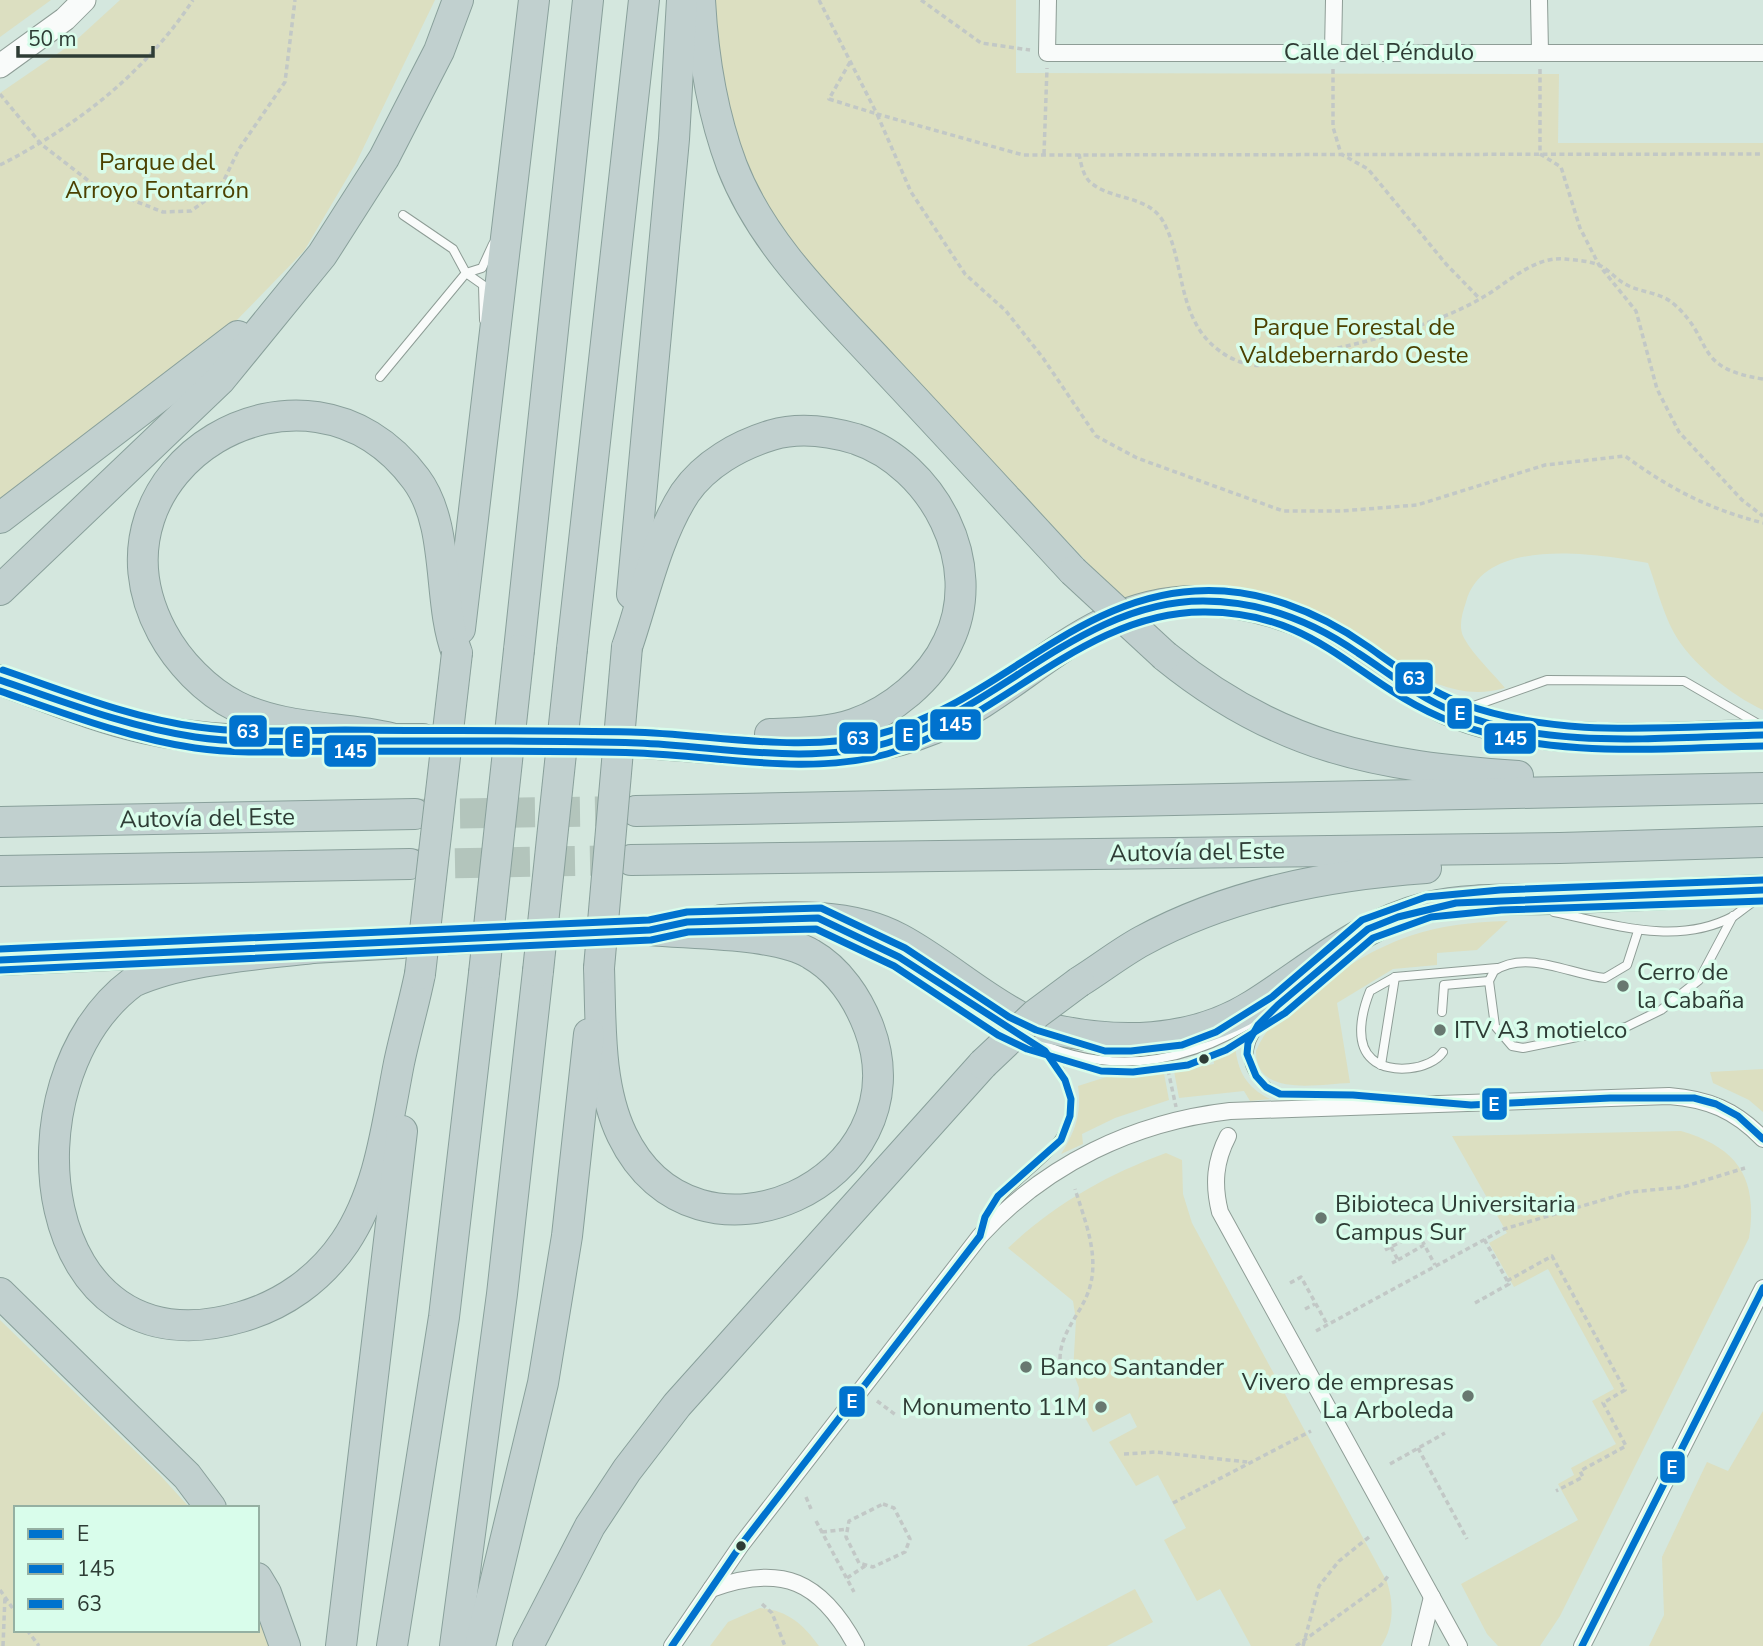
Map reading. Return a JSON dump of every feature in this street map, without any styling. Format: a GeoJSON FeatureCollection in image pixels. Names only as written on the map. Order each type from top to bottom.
{"type":"FeatureCollection","features":[{"type":"Feature","properties":{"kind":"highway"},"geometry":{"type":"LineString","coordinates":[[0,590],[220,380],[333,242],[390,146],[439,51],[458,0]]}},
{"type":"Feature","properties":{"kind":"highway"},"geometry":{"type":"LineString","coordinates":[[341,1646],[534,0]]}},
{"type":"Feature","properties":{"kind":"highway"},"geometry":{"type":"LineString","coordinates":[[392,1646],[442,1331],[484,973],[588,0]]}},
{"type":"Feature","properties":{"kind":"highway"},"geometry":{"type":"LineString","coordinates":[[454,1646],[502,1294],[644,0]]}},
{"type":"Feature","properties":{"kind":"highway"},"geometry":{"type":"LineString","coordinates":[[480,1646],[543,1383],[555,1316],[599,968],[674,138],[682,0]]}},
{"type":"Feature","properties":{"kind":"highway"},"geometry":{"type":"LineString","coordinates":[[700,0],[709,81],[719,126],[733,168],[760,220],[804,279],[1073,571],[1165,656],[1205,688],[1277,727],[1361,757],[1440,770],[1521,776],[1763,771]]}},
{"type":"Feature","properties":{"kind":"highway"},"geometry":{"type":"LineString","coordinates":[[0,518],[211,360],[262,316],[333,242]]}},
{"type":"Feature","properties":{"kind":"highway"},"geometry":{"type":"LineString","coordinates":[[391,738],[266,718],[235,705],[201,680],[167,643],[153,616],[146,590],[146,537],[155,508],[183,461],[224,431],[275,416],[306,415],[336,420],[361,430],[382,444],[418,481],[429,506],[443,565],[451,636],[457,653]]}},
{"type":"Feature","properties":{"kind":"highway"},"geometry":{"type":"LineString","coordinates":[[627,647],[671,519],[687,491],[712,465],[759,439],[779,433],[812,431],[844,436],[871,445],[896,458],[915,475],[931,495],[951,535],[960,590],[957,616],[948,642],[912,689],[885,709],[851,725],[791,733],[724,735],[643,743],[808,752],[843,751],[906,739],[963,714],[1045,657],[1104,622],[1147,608],[1194,601],[1234,602],[1283,614],[1320,629],[1403,684],[1455,712],[1521,731],[1584,736],[1763,736]]}},
{"type":"Feature","properties":{"kind":"highway"},"geometry":{"type":"LineString","coordinates":[[0,680],[89,713],[144,728],[200,738],[272,741],[423,739]]}},
{"type":"Feature","properties":{"kind":"highway"},"geometry":{"type":"LineString","coordinates":[[636,811],[1763,788]]}},
{"type":"Feature","properties":{"kind":"highway","name":"Autovía del Este"},"geometry":{"type":"LineString","coordinates":[[0,822],[415,814]]}},
{"type":"Feature","properties":{"kind":"highway","name":"Autovía del Este"},"geometry":{"type":"LineString","coordinates":[[631,860],[1560,848],[1763,842]]}},
{"type":"Feature","properties":{"kind":"highway"},"geometry":{"type":"LineString","coordinates":[[528,1646],[590,1526],[627,1470],[677,1405],[983,1064],[1036,1014],[1142,941],[1204,913],[1268,891],[1364,872],[1483,865],[1560,848]]}},
{"type":"Feature","properties":{"kind":"highway","name":"Autovía del Este"},"geometry":{"type":"LineString","coordinates":[[0,871],[410,864]]}},
{"type":"Feature","properties":{"kind":"highway"},"geometry":{"type":"LineString","coordinates":[[1039,1034],[1125,1040],[1168,1036],[1192,1029],[1250,1006],[1368,929],[1429,907],[1500,900],[1763,890]]}},
{"type":"Feature","properties":{"kind":"highway"},"geometry":{"type":"LineString","coordinates":[[599,968],[603,1052],[613,1108],[621,1133],[635,1159],[654,1178],[692,1202],[730,1212],[758,1210],[788,1201],[822,1182],[846,1158],[868,1122],[877,1090],[873,1038],[862,1009],[843,981],[811,954],[770,939],[637,930],[687,922],[818,918],[863,926],[899,938],[1017,1015]]}},
{"type":"Feature","properties":{"kind":"highway"},"geometry":{"type":"LineString","coordinates":[[0,960],[401,943]]}},
{"type":"Feature","properties":{"kind":"highway"},"geometry":{"type":"LineString","coordinates":[[54,1041],[83,1011],[135,981],[233,958],[312,948]]}},
{"type":"Feature","properties":{"kind":"highway"},"geometry":{"type":"LineString","coordinates":[[43,1242],[66,1272],[89,1293],[123,1311],[157,1322],[197,1325],[229,1320],[263,1310],[293,1295],[318,1273],[344,1244],[366,1205],[390,1115],[420,974]]}},
{"type":"Feature","properties":{"kind":"highway"},"geometry":{"type":"LineString","coordinates":[[0,1293],[187,1476],[210,1506]]}},
{"type":"Feature","properties":{"kind":"highway"},"geometry":{"type":"LineString","coordinates":[[259,1581],[267,1593],[285,1646]]}},
{"type":"Feature","properties":{"kind":"street"},"geometry":{"type":"LineString","coordinates":[[0,66],[65,19],[84,0]]}},
{"type":"Feature","properties":{"kind":"street"},"geometry":{"type":"LineString","coordinates":[[1047,53],[1048,0]]}},
{"type":"Feature","properties":{"kind":"street"},"geometry":{"type":"LineString","coordinates":[[1333,52],[1334,0]]}},
{"type":"Feature","properties":{"kind":"street"},"geometry":{"type":"LineString","coordinates":[[1539,0],[1540,52]]}},
{"type":"Feature","properties":{"kind":"street","name":"Calle del Péndulo"},"geometry":{"type":"LineString","coordinates":[[1047,53],[1763,53]]}},
{"type":"Feature","properties":{"kind":"street"},"geometry":{"type":"LineString","coordinates":[[672,1646],[741,1545],[980,1236],[998,1216],[1040,1182],[1076,1159],[1129,1135],[1179,1119],[1230,1111],[1471,1105],[1657,1096],[1695,1098],[1717,1104],[1738,1116],[1763,1139]]}},
{"type":"Feature","properties":{"kind":"street"},"geometry":{"type":"LineString","coordinates":[[1228,1136],[1216,1160],[1216,1195],[1220,1212],[1459,1646]]}},
{"type":"Feature","properties":{"kind":"street"},"geometry":{"type":"LineString","coordinates":[[1582,1646],[1763,1288]]}},
{"type":"Feature","properties":{"kind":"street"},"geometry":{"type":"LineString","coordinates":[[711,1588],[755,1577],[794,1581],[827,1601],[840,1617],[856,1646]]}},
{"type":"Feature","properties":{"kind":"street"},"geometry":{"type":"LineString","coordinates":[[1420,1646],[1432,1597]]}},
{"type":"Feature","properties":{"kind":"lane"},"geometry":{"type":"LineString","coordinates":[[380,377],[466,273],[482,268],[514,178]]}},
{"type":"Feature","properties":{"kind":"lane"},"geometry":{"type":"LineString","coordinates":[[403,215],[453,249],[466,273],[483,285],[482,307],[491,373]]}},
{"type":"Feature","properties":{"kind":"lane"},"geometry":{"type":"LineString","coordinates":[[1455,712],[1547,680],[1684,681],[1735,713],[1763,726]]}},
{"type":"Feature","properties":{"kind":"lane"},"geometry":{"type":"LineString","coordinates":[[1500,900],[1637,932],[1694,930],[1733,916],[1763,897]]}},
{"type":"Feature","properties":{"kind":"lane"},"geometry":{"type":"LineString","coordinates":[[1500,967],[1489,981],[1495,1026],[1512,1046],[1523,1048],[1626,1027],[1661,1010],[1699,980],[1733,916]]}},
{"type":"Feature","properties":{"kind":"lane"},"geometry":{"type":"LineString","coordinates":[[818,918],[899,957],[1004,1026],[1039,1034],[1103,1061],[1166,1059],[1222,1041],[1279,1005]]}},
{"type":"Feature","properties":{"kind":"lane"},"geometry":{"type":"LineString","coordinates":[[1368,929],[1258,1025],[1248,1043],[1251,1066],[1266,1087],[1280,1094],[1353,1095],[1471,1105]]}},
{"type":"Feature","properties":{"kind":"lane"},"geometry":{"type":"LineString","coordinates":[[1443,1052],[1426,1066],[1381,1065],[1373,1060],[1362,1042],[1366,1002],[1370,991],[1395,977],[1539,963],[1605,978],[1627,965],[1637,932]]}},
{"type":"Feature","properties":{"kind":"lane"},"geometry":{"type":"LineString","coordinates":[[1381,1065],[1395,977]]}},
{"type":"Feature","properties":{"kind":"lane"},"geometry":{"type":"LineString","coordinates":[[1441,1012],[1444,985],[1489,981]]}},
{"type":"Feature","properties":{"kind":"lane"},"geometry":{"type":"LineString","coordinates":[[980,1236],[985,1217],[999,1196],[1061,1140],[1070,1116],[1071,1099],[1065,1080],[1045,1051],[1039,1034]]}},
{"type":"Feature","properties":{"kind":"path"},"geometry":{"type":"LineString","coordinates":[[0,165],[41,144],[92,109],[140,67],[178,23],[193,0]]}},
{"type":"Feature","properties":{"kind":"path"},"geometry":{"type":"LineString","coordinates":[[0,94],[41,144],[94,185],[163,212],[191,211],[213,195],[224,180],[239,149],[285,82],[295,0]]}},
{"type":"Feature","properties":{"kind":"path"},"geometry":{"type":"LineString","coordinates":[[819,0],[877,114],[911,192],[965,274],[1006,311],[1043,358],[1096,436],[1137,458],[1283,511],[1417,505],[1545,465],[1625,456],[1668,487],[1712,507],[1763,523]]}},
{"type":"Feature","properties":{"kind":"path"},"geometry":{"type":"LineString","coordinates":[[921,0],[981,43],[1047,53],[1044,154]]}},
{"type":"Feature","properties":{"kind":"path"},"geometry":{"type":"LineString","coordinates":[[1333,52],[1333,127],[1341,154],[1368,169],[1446,264],[1480,299]]}},
{"type":"Feature","properties":{"kind":"path"},"geometry":{"type":"LineString","coordinates":[[1540,52],[1540,154]]}},
{"type":"Feature","properties":{"kind":"path"},"geometry":{"type":"LineString","coordinates":[[850,62],[829,99],[1023,155],[1763,154]]}},
{"type":"Feature","properties":{"kind":"path"},"geometry":{"type":"LineString","coordinates":[[1079,154],[1083,172],[1091,183],[1138,200],[1156,211],[1166,226],[1187,305],[1201,332],[1219,352],[1238,361],[1256,366],[1354,345],[1434,321],[1480,299],[1540,261],[1561,259],[1599,265],[1627,285],[1661,296],[1676,306],[1717,365],[1742,376],[1763,379]]}},
{"type":"Feature","properties":{"kind":"path"},"geometry":{"type":"LineString","coordinates":[[1540,154],[1561,167],[1580,228],[1599,265],[1636,311],[1657,389],[1679,432],[1742,500],[1763,516]]}},
{"type":"Feature","properties":{"kind":"path"},"geometry":{"type":"LineString","coordinates":[[1168,1068],[1177,1110]]}},
{"type":"Feature","properties":{"kind":"path"},"geometry":{"type":"LineString","coordinates":[[1316,1331],[1484,1239],[1542,1217],[1630,1192],[1683,1186],[1745,1168]]}},
{"type":"Feature","properties":{"kind":"path"},"geometry":{"type":"LineString","coordinates":[[1060,1359],[1060,1348],[1089,1290],[1092,1270],[1090,1239],[1074,1189]]}},
{"type":"Feature","properties":{"kind":"path"},"geometry":{"type":"LineString","coordinates":[[1385,1250],[1418,1233],[1435,1265]]}},
{"type":"Feature","properties":{"kind":"path"},"geometry":{"type":"LineString","coordinates":[[1392,1235],[1386,1238],[1398,1260]]}},
{"type":"Feature","properties":{"kind":"path"},"geometry":{"type":"LineString","coordinates":[[1475,1303],[1509,1284],[1484,1239]]}},
{"type":"Feature","properties":{"kind":"path"},"geometry":{"type":"LineString","coordinates":[[1392,1263],[1424,1245]]}},
{"type":"Feature","properties":{"kind":"path"},"geometry":{"type":"LineString","coordinates":[[1507,1281],[1552,1256],[1625,1390],[1603,1403],[1626,1446],[1580,1471],[1583,1477],[1556,1491]]}},
{"type":"Feature","properties":{"kind":"path"},"geometry":{"type":"LineString","coordinates":[[1290,1283],[1301,1277],[1327,1324]]}},
{"type":"Feature","properties":{"kind":"path"},"geometry":{"type":"LineString","coordinates":[[1305,1309],[1316,1303]]}},
{"type":"Feature","properties":{"kind":"path"},"geometry":{"type":"LineString","coordinates":[[877,1401],[895,1416]]}},
{"type":"Feature","properties":{"kind":"path"},"geometry":{"type":"LineString","coordinates":[[1173,1503],[1311,1431]]}},
{"type":"Feature","properties":{"kind":"path"},"geometry":{"type":"LineString","coordinates":[[1390,1464],[1445,1433]]}},
{"type":"Feature","properties":{"kind":"path"},"geometry":{"type":"LineString","coordinates":[[1418,1448],[1467,1539]]}},
{"type":"Feature","properties":{"kind":"path"},"geometry":{"type":"LineString","coordinates":[[1124,1454],[1156,1452],[1250,1462]]}},
{"type":"Feature","properties":{"kind":"path"},"geometry":{"type":"LineString","coordinates":[[806,1497],[811,1509]]}},
{"type":"Feature","properties":{"kind":"path"},"geometry":{"type":"LineString","coordinates":[[883,1504],[894,1508],[910,1539],[905,1552],[873,1567],[866,1565],[859,1563],[846,1537],[849,1521],[883,1504]]}},
{"type":"Feature","properties":{"kind":"path"},"geometry":{"type":"LineString","coordinates":[[816,1521],[854,1592]]}},
{"type":"Feature","properties":{"kind":"path"},"geometry":{"type":"LineString","coordinates":[[822,1532],[848,1529]]}},
{"type":"Feature","properties":{"kind":"path"},"geometry":{"type":"LineString","coordinates":[[1303,1646],[1319,1586],[1339,1561],[1369,1537]]}},
{"type":"Feature","properties":{"kind":"path"},"geometry":{"type":"LineString","coordinates":[[847,1578],[866,1565]]}},
{"type":"Feature","properties":{"kind":"path"},"geometry":{"type":"LineString","coordinates":[[1296,1646],[1381,1585],[1389,1575]]}},
{"type":"Feature","properties":{"kind":"path"},"geometry":{"type":"LineString","coordinates":[[0,1590],[14,1610]]}},
{"type":"Feature","properties":{"kind":"path"},"geometry":{"type":"LineString","coordinates":[[3,1646],[5,1596]]}},
{"type":"Feature","properties":{"kind":"path"},"geometry":{"type":"LineString","coordinates":[[762,1604],[772,1614],[785,1646]]}},
{"type":"Feature","properties":{"kind":"green space"},"geometry":{"type":"Polygon","coordinates":[[[0,0],[51,0],[0,37],[0,0]]]}},
{"type":"Feature","properties":{"kind":"green space","name":"Parque del Arroyo Fontarrón"},"geometry":{"type":"Polygon","coordinates":[[[120,0],[435,0],[356,163],[304,251],[235,322],[0,503],[0,93],[73,43],[120,0]]]}},
{"type":"Feature","properties":{"kind":"green space","name":"Parque Forestal de Valdebernardo Oeste"},"geometry":{"type":"Polygon","coordinates":[[[712,0],[1016,0],[1016,73],[1559,74],[1558,143],[1763,143],[1763,710],[1712,677],[1680,643],[1666,615],[1648,563],[1601,556],[1545,554],[1518,558],[1495,566],[1477,581],[1466,602],[1461,620],[1462,634],[1468,645],[1505,688],[1480,692],[1457,690],[1412,672],[1329,617],[1280,597],[1254,591],[1202,587],[1123,599],[843,302],[785,231],[754,179],[730,113],[712,0]]]}},
{"type":"Feature","properties":{"kind":"green space"},"geometry":{"type":"Polygon","coordinates":[[[1508,921],[1477,950],[1437,953],[1437,965],[1393,969],[1337,1003],[1350,1083],[1291,1085],[1266,1076],[1258,1066],[1256,1051],[1280,1016],[1314,989],[1361,958],[1405,938],[1428,931],[1508,921]]]}},
{"type":"Feature","properties":{"kind":"green space"},"geometry":{"type":"Polygon","coordinates":[[[1235,1046],[1238,1064],[1245,1078],[1270,1099],[1250,1101],[1244,1091],[1179,1098],[1174,1071],[1214,1064],[1213,1056],[1235,1046]]]}},
{"type":"Feature","properties":{"kind":"green space"},"geometry":{"type":"Polygon","coordinates":[[[1163,1068],[1169,1100],[1115,1118],[1082,1134],[1083,1144],[1061,1154],[1076,1122],[1078,1086],[1125,1071],[1163,1068]]]}},
{"type":"Feature","properties":{"kind":"green space"},"geometry":{"type":"Polygon","coordinates":[[[1763,1069],[1763,1112],[1749,1100],[1713,1083],[1710,1072],[1763,1069]]]}},
{"type":"Feature","properties":{"kind":"green space"},"geometry":{"type":"Polygon","coordinates":[[[1681,1131],[1717,1147],[1740,1169],[1747,1183],[1750,1199],[1749,1238],[1560,1616],[1540,1646],[1498,1646],[1487,1634],[1461,1584],[1578,1520],[1558,1484],[1574,1475],[1571,1468],[1616,1444],[1592,1401],[1614,1389],[1548,1269],[1514,1287],[1489,1243],[1507,1233],[1452,1136],[1681,1131]]]}},
{"type":"Feature","properties":{"kind":"green space"},"geometry":{"type":"Polygon","coordinates":[[[1166,1153],[1182,1160],[1183,1194],[1192,1223],[1387,1582],[1392,1615],[1381,1646],[1251,1646],[1220,1589],[1197,1601],[1164,1540],[1186,1528],[1158,1475],[1136,1486],[1109,1442],[1137,1427],[1130,1413],[1093,1432],[1078,1405],[1079,1388],[1073,1372],[1076,1320],[1073,1301],[1008,1248],[1044,1218],[1082,1192],[1166,1153]]]}},
{"type":"Feature","properties":{"kind":"green space"},"geometry":{"type":"Polygon","coordinates":[[[0,1320],[159,1474],[188,1506],[14,1506],[14,1632],[259,1632],[259,1616],[272,1646],[0,1646],[0,1320]]]}},
{"type":"Feature","properties":{"kind":"green space"},"geometry":{"type":"Polygon","coordinates":[[[1763,1411],[1763,1646],[1649,1646],[1664,1615],[1662,1557],[1707,1462],[1728,1471],[1763,1411]]]}},
{"type":"Feature","properties":{"kind":"green space"},"geometry":{"type":"Polygon","coordinates":[[[1135,1589],[1153,1622],[1107,1646],[1027,1646],[1135,1589]]]}},
{"type":"Feature","properties":{"kind":"green space"},"geometry":{"type":"Polygon","coordinates":[[[760,1608],[770,1609],[794,1620],[819,1646],[710,1646],[728,1622],[760,1608]]]}},
{"type":"Feature","properties":{"kind":"tunnel"},"geometry":{"type":"LineString","coordinates":[[423,739],[643,743]]}},
{"type":"Feature","properties":{"kind":"tunnel"},"geometry":{"type":"LineString","coordinates":[[415,814],[636,811]]}},
{"type":"Feature","properties":{"kind":"tunnel"},"geometry":{"type":"LineString","coordinates":[[410,864],[631,860]]}},
{"type":"Feature","properties":{"kind":"tunnel"},"geometry":{"type":"LineString","coordinates":[[402,943],[624,931]]}},
{"type":"Feature","properties":{"kind":"transit line","name":"63"},"geometry":{"type":"LineString","coordinates":[[3,670],[124,711],[173,723],[216,729],[631,732],[787,743],[849,740],[879,734],[921,720],[1110,612],[1151,598],[1195,591],[1218,591],[1263,597],[1307,612],[1348,633],[1436,692],[1497,714],[1535,722],[1610,728],[1763,725]]}},
{"type":"Feature","properties":{"kind":"transit line","name":"E"},"geometry":{"type":"LineString","coordinates":[[0,680],[72,705],[170,733],[231,741],[601,742],[763,753],[826,753],[887,743],[928,727],[1080,637],[1119,618],[1160,606],[1203,601],[1265,609],[1304,622],[1340,642],[1427,699],[1489,724],[1527,732],[1606,739],[1763,735]]}},
{"type":"Feature","properties":{"kind":"transit line","name":"145"},"geometry":{"type":"LineString","coordinates":[[0,691],[120,731],[170,744],[213,750],[601,752],[763,763],[826,764],[887,754],[928,739],[1080,648],[1119,630],[1160,617],[1203,612],[1243,615],[1278,624],[1336,653],[1419,707],[1452,722],[1489,734],[1527,742],[1606,749],[1763,746]]}},
{"type":"Feature","properties":{"kind":"transit line","name":"63"},"geometry":{"type":"LineString","coordinates":[[0,949],[649,920],[687,912],[821,908],[905,948],[1009,1017],[1036,1030],[1105,1051],[1131,1051],[1182,1045],[1216,1032],[1272,997],[1362,920],[1426,897],[1500,890],[1763,880]]}},
{"type":"Feature","properties":{"kind":"transit line","name":"E"},"geometry":{"type":"LineString","coordinates":[[1763,890],[1456,903],[1398,917],[1368,929],[1278,1005],[1258,1025],[1248,1043],[1247,1054],[1256,1076],[1266,1087],[1280,1094],[1353,1095],[1471,1105],[1610,1098],[1694,1098],[1716,1104],[1738,1116],[1763,1139]]}},
{"type":"Feature","properties":{"kind":"transit line","name":"145"},"geometry":{"type":"LineString","coordinates":[[0,970],[651,940],[688,932],[816,929],[894,966],[998,1035],[1027,1049],[1101,1071],[1133,1072],[1188,1065],[1226,1050],[1285,1013],[1373,938],[1431,917],[1501,910],[1763,901]]}},
{"type":"Feature","properties":{"kind":"transit line","name":"E"},"geometry":{"type":"LineString","coordinates":[[0,960],[650,930],[687,922],[818,918],[899,957],[1045,1051],[1065,1080],[1071,1099],[1070,1116],[1061,1140],[998,1196],[985,1217],[980,1236],[741,1545],[672,1646]]}},
{"type":"Feature","properties":{"kind":"transit line","name":"E"},"geometry":{"type":"LineString","coordinates":[[1582,1646],[1763,1288]]}},
{"type":"Feature","properties":{"kind":"place","name":"Cerro de la Cabaña"},"geometry":{"type":"Point","coordinates":[1623,986]}},
{"type":"Feature","properties":{"kind":"place","name":"ITV A3 motielco"},"geometry":{"type":"Point","coordinates":[1440,1030]}},
{"type":"Feature","properties":{"kind":"place","name":"Bibioteca Universitaria Campus Sur"},"geometry":{"type":"Point","coordinates":[1321,1218]}},
{"type":"Feature","properties":{"kind":"place","name":"Banco Santander"},"geometry":{"type":"Point","coordinates":[1026,1367]}},
{"type":"Feature","properties":{"kind":"place","name":"Vivero de empresas La Arboleda"},"geometry":{"type":"Point","coordinates":[1468,1396]}},
{"type":"Feature","properties":{"kind":"place","name":"Monumento 11M"},"geometry":{"type":"Point","coordinates":[1101,1407]}}]}
